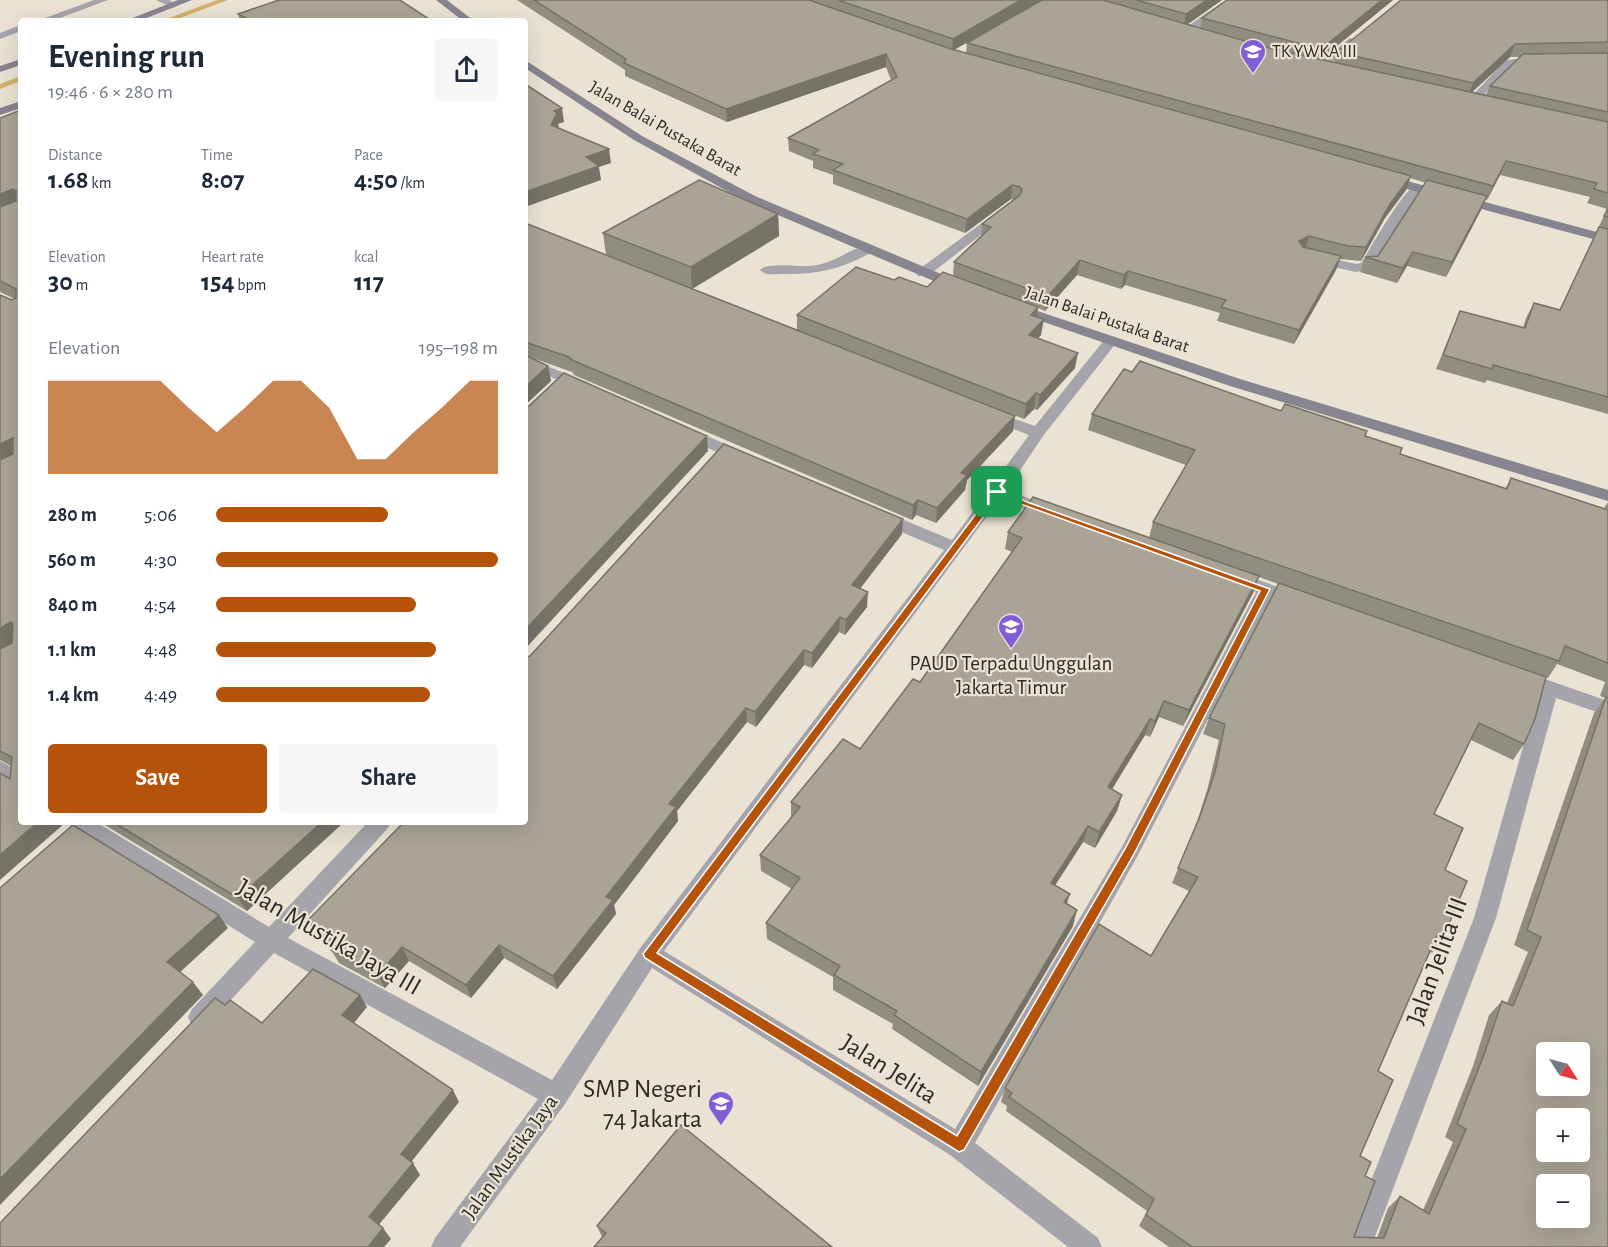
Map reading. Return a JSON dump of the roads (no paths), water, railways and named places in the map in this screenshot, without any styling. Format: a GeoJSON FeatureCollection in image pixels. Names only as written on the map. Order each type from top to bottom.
{"type":"FeatureCollection","features":[{"type":"Feature","properties":{"kind":"street"},"geometry":{"type":"LineString","coordinates":[[51,18],[103,0]]}},
{"type":"Feature","properties":{"kind":"street"},"geometry":{"type":"LineString","coordinates":[[161,0],[173,5]]}},
{"type":"Feature","properties":{"kind":"street"},"geometry":{"type":"LineString","coordinates":[[138,18],[187,0]]}},
{"type":"Feature","properties":{"kind":"street"},"geometry":{"type":"LineString","coordinates":[[441,0],[465,18]]}},
{"type":"Feature","properties":{"kind":"street"},"geometry":{"type":"LineString","coordinates":[[1174,29],[1191,34],[1232,0]]}},
{"type":"Feature","properties":{"kind":"street"},"geometry":{"type":"LineString","coordinates":[[0,36],[18,29]]}},
{"type":"Feature","properties":{"kind":"street"},"geometry":{"type":"LineString","coordinates":[[1340,71],[1314,66],[1366,30]]}},
{"type":"Feature","properties":{"kind":"street"},"geometry":{"type":"LineString","coordinates":[[1472,101],[1510,62],[1552,60]]}},
{"type":"Feature","properties":{"kind":"street"},"geometry":{"type":"LineString","coordinates":[[0,69],[18,63]]}},
{"type":"Feature","properties":{"kind":"street","name":"Jalan Balai Pustaka Barat"},"geometry":{"type":"LineString","coordinates":[[528,65],[638,138],[741,194],[923,273],[978,294]]}},
{"type":"Feature","properties":{"kind":"street"},"geometry":{"type":"LineString","coordinates":[[0,112],[18,105]]}},
{"type":"Feature","properties":{"kind":"street"},"geometry":{"type":"LineString","coordinates":[[1372,176],[1608,239]]}},
{"type":"Feature","properties":{"kind":"street"},"geometry":{"type":"LineString","coordinates":[[1304,256],[1356,268],[1366,266],[1407,200],[1417,188]]}},
{"type":"Feature","properties":{"kind":"street"},"geometry":{"type":"LineString","coordinates":[[923,273],[1012,205]]}},
{"type":"Feature","properties":{"kind":"street"},"geometry":{"type":"LineString","coordinates":[[767,270],[820,271],[838,266],[867,249]]}},
{"type":"Feature","properties":{"kind":"street","name":"Jalan Balai Pustaka Barat"},"geometry":{"type":"LineString","coordinates":[[1000,302],[1110,342],[1356,420],[1608,496]]}},
{"type":"Feature","properties":{"kind":"street","name":"Jalan Mustika Jaya"},"geometry":{"type":"LineString","coordinates":[[444,1247],[556,1095],[649,954],[997,492],[1038,433],[1110,342]]}},
{"type":"Feature","properties":{"kind":"street"},"geometry":{"type":"LineString","coordinates":[[528,362],[597,392]]}},
{"type":"Feature","properties":{"kind":"street"},"geometry":{"type":"LineString","coordinates":[[550,393],[566,377]]}},
{"type":"Feature","properties":{"kind":"street"},"geometry":{"type":"LineString","coordinates":[[974,408],[1038,433]]}},
{"type":"Feature","properties":{"kind":"street"},"geometry":{"type":"LineString","coordinates":[[670,425],[753,462]]}},
{"type":"Feature","properties":{"kind":"street"},"geometry":{"type":"LineString","coordinates":[[706,466],[722,448]]}},
{"type":"Feature","properties":{"kind":"street"},"geometry":{"type":"LineString","coordinates":[[997,492],[1068,519]]}},
{"type":"Feature","properties":{"kind":"street"},"geometry":{"type":"LineString","coordinates":[[869,512],[954,548]]}},
{"type":"Feature","properties":{"kind":"street"},"geometry":{"type":"LineString","coordinates":[[1222,574],[1309,604]]}},
{"type":"Feature","properties":{"kind":"street"},"geometry":{"type":"LineString","coordinates":[[959,1146],[1130,851],[1266,589]]}},
{"type":"Feature","properties":{"kind":"street"},"geometry":{"type":"LineString","coordinates":[[1506,672],[1608,709]]}},
{"type":"Feature","properties":{"kind":"street","name":"Jalan Jelita III"},"geometry":{"type":"LineString","coordinates":[[1358,1247],[1485,918],[1549,688]]}},
{"type":"Feature","properties":{"kind":"street"},"geometry":{"type":"LineString","coordinates":[[0,769],[18,781]]}},
{"type":"Feature","properties":{"kind":"street"},"geometry":{"type":"LineString","coordinates":[[182,1036],[378,825]]}},
{"type":"Feature","properties":{"kind":"street","name":"Jalan Mustika Jaya III"},"geometry":{"type":"LineString","coordinates":[[78,827],[272,941],[556,1095]]}},
{"type":"Feature","properties":{"kind":"street","name":"Jalan Jelita"},"geometry":{"type":"LineString","coordinates":[[649,954],[959,1146],[1089,1247]]}},
{"type":"Feature","properties":{"kind":"waterway"},"geometry":{"type":"LineString","coordinates":[[173,18],[224,0]]}},
{"type":"Feature","properties":{"kind":"waterway"},"geometry":{"type":"LineString","coordinates":[[0,87],[18,79]]}},
{"type":"Feature","properties":{"kind":"place","name":"TK YWKA III"},"geometry":{"type":"Point","coordinates":[1253,75]}},
{"type":"Feature","properties":{"kind":"place","name":"PAUD Terpadu Unggulan Jakarta Timur"},"geometry":{"type":"Point","coordinates":[1011,650]}},
{"type":"Feature","properties":{"kind":"place","name":"SMP Negeri 74 Jakarta"},"geometry":{"type":"Point","coordinates":[721,1127]}}]}
